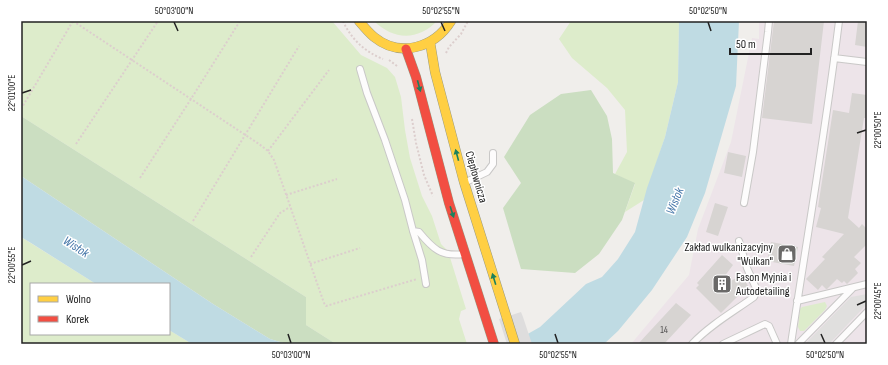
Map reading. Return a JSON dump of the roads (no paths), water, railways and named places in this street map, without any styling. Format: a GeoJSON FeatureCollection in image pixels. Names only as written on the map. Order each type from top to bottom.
{"type":"FeatureCollection","features":[{"type":"Feature","properties":{"kind":"main road"},"geometry":{"type":"LineString","coordinates":[[359,21],[366,31],[378,40],[391,47],[406,49],[422,46],[430,42],[444,32],[451,21]]}},
{"type":"Feature","properties":{"kind":"main road","name":"Ciepłownicza"},"geometry":{"type":"LineString","coordinates":[[430,42],[435,72],[464,182],[515,344]]}},
{"type":"Feature","properties":{"kind":"main road"},"geometry":{"type":"LineString","coordinates":[[406,49],[416,77],[449,203],[494,344]]}},
{"type":"Feature","properties":{"kind":"lane"},"geometry":{"type":"LineString","coordinates":[[744,202],[753,152],[769,21]]}},
{"type":"Feature","properties":{"kind":"lane"},"geometry":{"type":"LineString","coordinates":[[791,344],[807,246],[839,21]]}},
{"type":"Feature","properties":{"kind":"lane"},"geometry":{"type":"LineString","coordinates":[[834,58],[867,62]]}},
{"type":"Feature","properties":{"kind":"lane"},"geometry":{"type":"LineString","coordinates":[[360,69],[405,200],[422,260],[426,284]]}},
{"type":"Feature","properties":{"kind":"lane"},"geometry":{"type":"LineString","coordinates":[[464,182],[487,172],[492,164],[493,153]]}},
{"type":"Feature","properties":{"kind":"lane"},"geometry":{"type":"LineString","coordinates":[[413,232],[418,232],[430,245],[442,253],[453,256],[466,254]]}},
{"type":"Feature","properties":{"kind":"lane"},"geometry":{"type":"LineString","coordinates":[[692,344],[699,336],[754,297],[756,288],[747,268],[739,241]]}},
{"type":"Feature","properties":{"kind":"lane"},"geometry":{"type":"LineString","coordinates":[[797,301],[867,284]]}},
{"type":"Feature","properties":{"kind":"lane"},"geometry":{"type":"LineString","coordinates":[[798,344],[853,288]]}},
{"type":"Feature","properties":{"kind":"lane"},"geometry":{"type":"LineString","coordinates":[[836,344],[867,312]]}},
{"type":"Feature","properties":{"kind":"lane"},"geometry":{"type":"LineString","coordinates":[[723,344],[765,324],[769,326],[777,344]]}},
{"type":"Feature","properties":{"kind":"water","name":"Wisłok"},"geometry":{"type":"Polygon","coordinates":[[[679,21],[739,21],[736,86],[705,193],[687,237],[652,290],[618,331],[604,344],[510,344],[540,327],[586,284],[602,277],[618,259],[635,232],[647,188],[665,137],[678,82],[679,21]]]}},
{"type":"Feature","properties":{"kind":"water","name":"Wisłok"},"geometry":{"type":"Polygon","coordinates":[[[21,176],[213,304],[270,339],[287,344],[192,344],[170,331],[170,283],[94,283],[21,237],[21,176]]]}},
{"type":"Feature","properties":{"kind":"place","name":"Zakład wulkanizacyjny \"Wulkan\""},"geometry":{"type":"Point","coordinates":[787,254]}},
{"type":"Feature","properties":{"kind":"place","name":"Fason Myjnia i Autodetailing"},"geometry":{"type":"Point","coordinates":[722,284]}}]}
